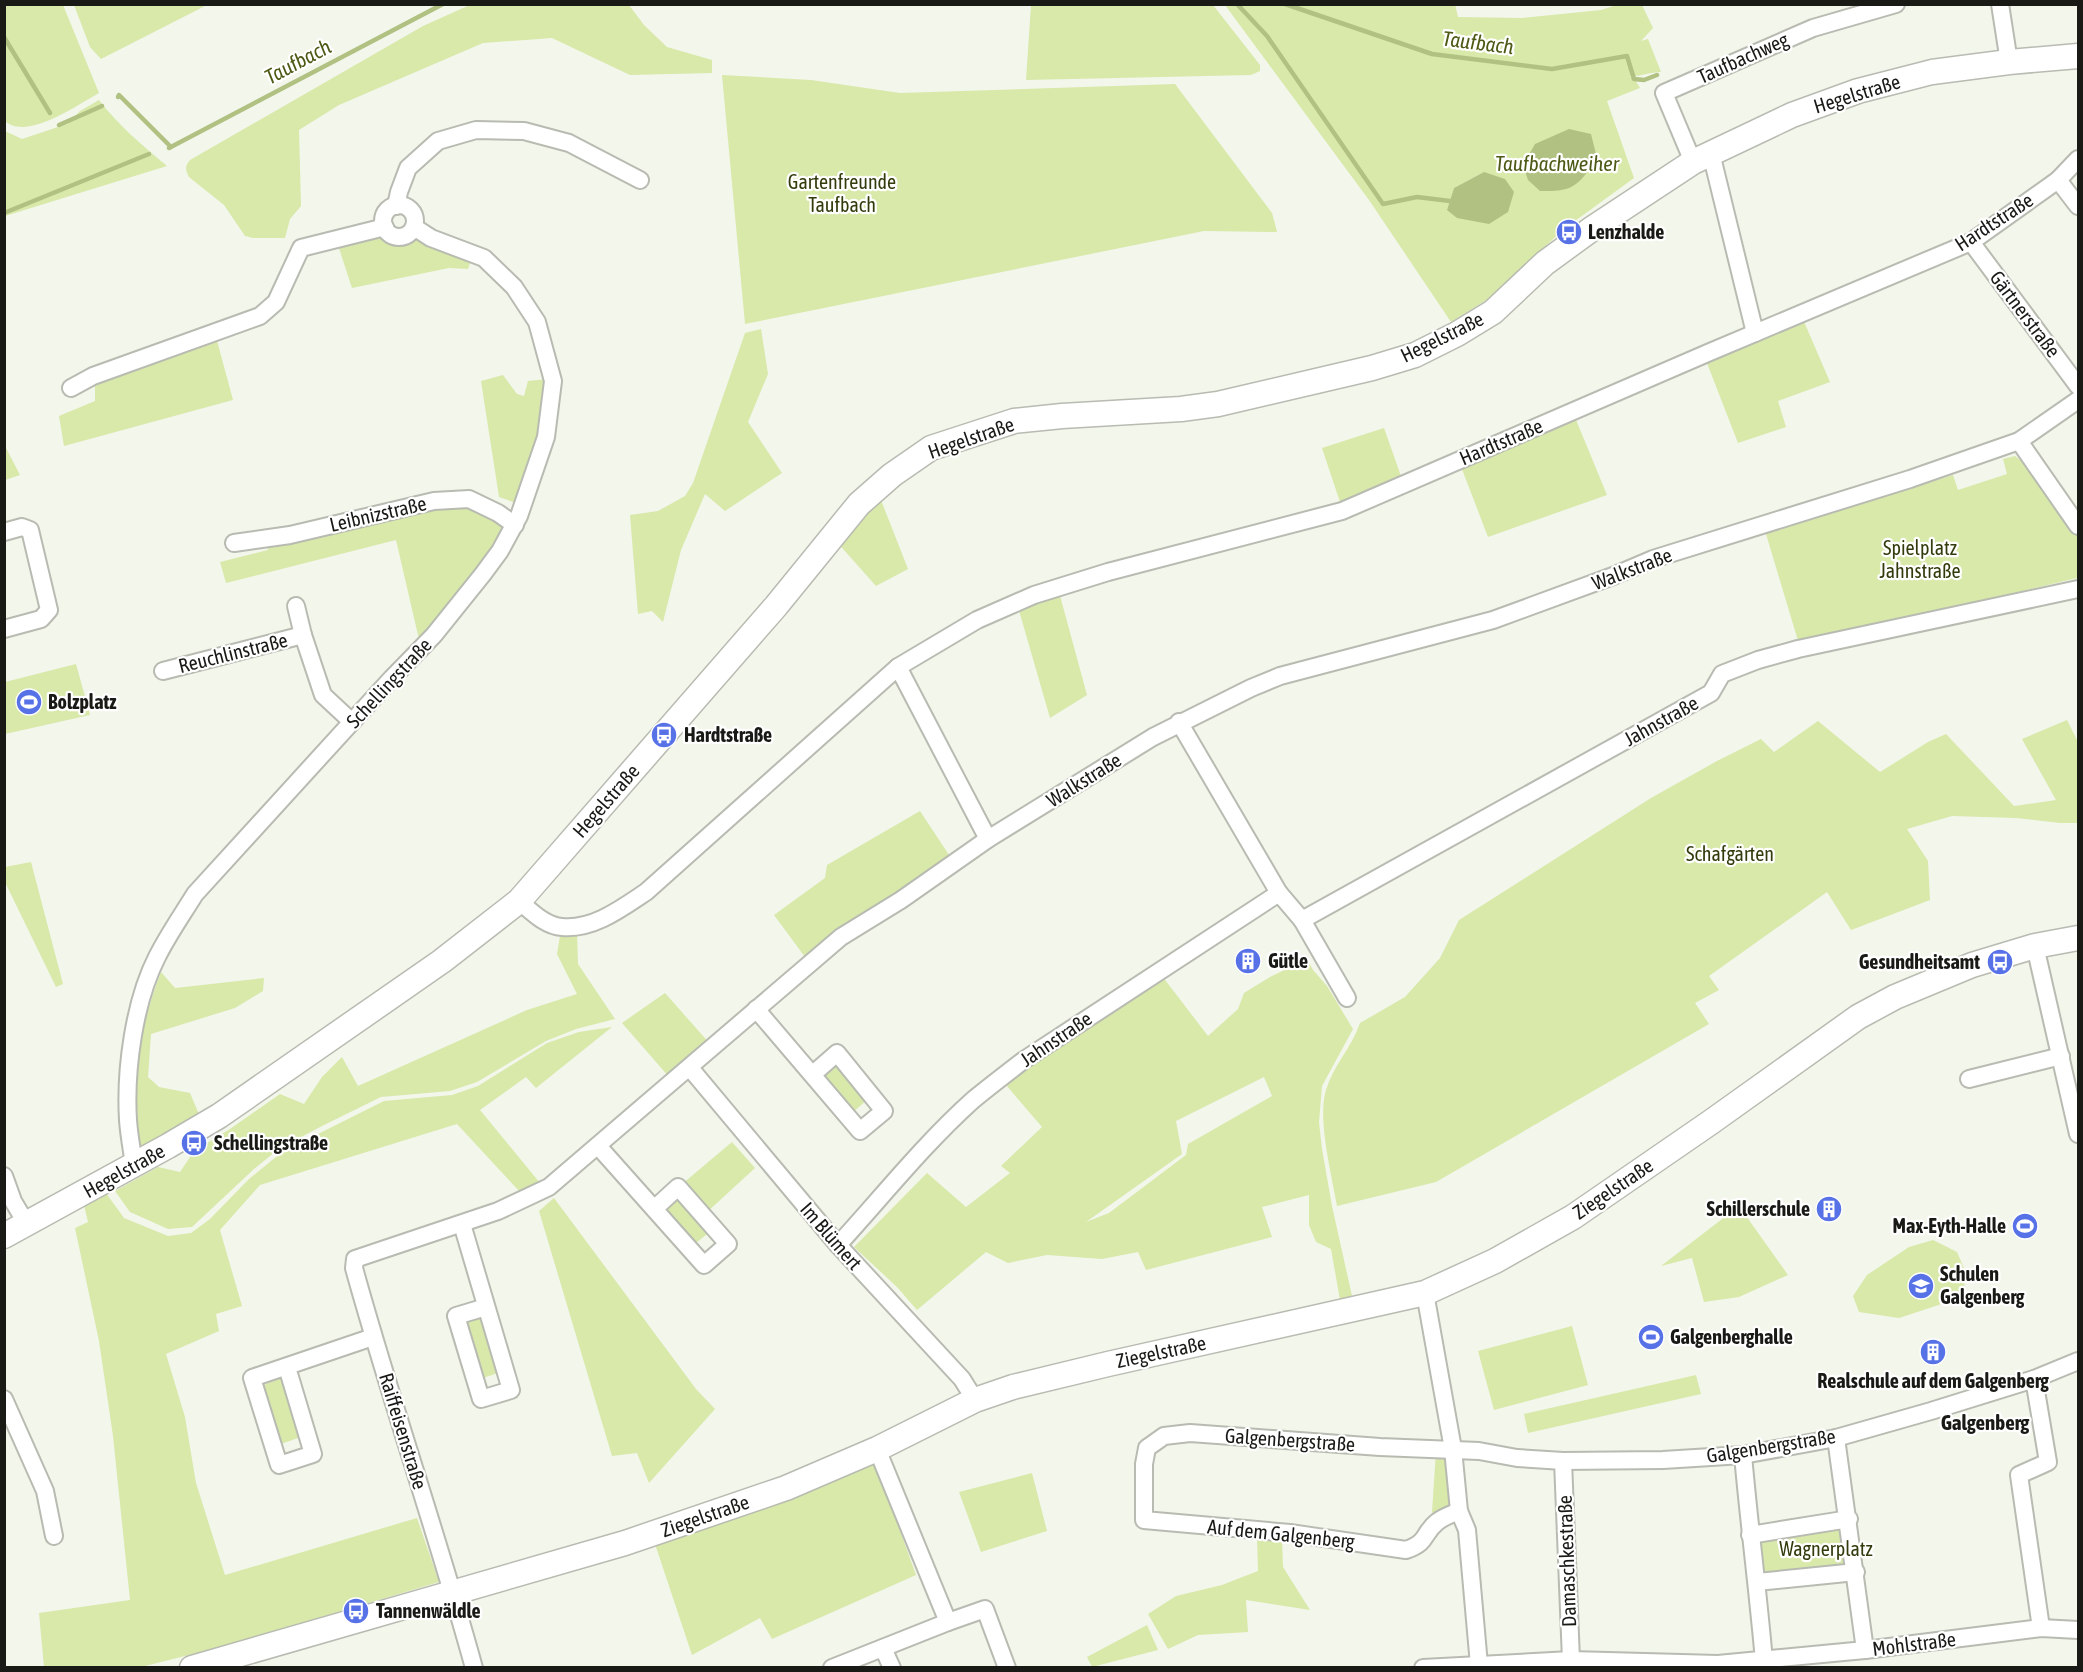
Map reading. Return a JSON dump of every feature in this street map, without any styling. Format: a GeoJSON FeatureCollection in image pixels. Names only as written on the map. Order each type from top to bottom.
{"type":"FeatureCollection","features":[{"type":"Feature","properties":{"kind":"street","name":"Taufbachweg"},"geometry":{"type":"LineString","coordinates":[[1702,157],[1664,93],[1813,28],[1896,4]]}},
{"type":"Feature","properties":{"kind":"street"},"geometry":{"type":"LineString","coordinates":[[2000,4],[2008,62]]}},
{"type":"Feature","properties":{"kind":"street","name":"Hegelstraße"},"geometry":{"type":"LineString","coordinates":[[4,1236],[134,1166],[219,1116],[442,962],[519,901],[776,606],[860,504],[892,475],[931,448],[1014,421],[1181,409],[1218,404],[1372,368],[1415,355],[1457,334],[1493,312],[1545,263],[1601,222],[1702,157],[1792,115],[1858,91],[1932,72],[2079,56]]}},
{"type":"Feature","properties":{"kind":"street"},"geometry":{"type":"LineString","coordinates":[[414,227],[411,232],[402,237],[391,235],[385,227],[384,217],[396,206],[408,168],[438,141],[476,130],[524,131],[569,143],[640,180]]}},
{"type":"Feature","properties":{"kind":"street"},"geometry":{"type":"LineString","coordinates":[[1702,157],[1755,333]]}},
{"type":"Feature","properties":{"kind":"street","name":"Hardtstraße"},"geometry":{"type":"LineString","coordinates":[[519,901],[541,919],[561,927],[588,924],[618,912],[646,892],[898,667],[977,620],[1034,595],[1108,572],[1342,511],[1971,242],[2058,180],[2079,159]]}},
{"type":"Feature","properties":{"kind":"street"},"geometry":{"type":"LineString","coordinates":[[2058,180],[2079,206]]}},
{"type":"Feature","properties":{"kind":"street","name":"Schellingstraße"},"geometry":{"type":"LineString","coordinates":[[134,1166],[128,1118],[129,1068],[139,1008],[156,959],[195,894],[434,635],[483,574],[515,525],[546,437],[553,381],[537,322],[514,287],[484,258],[431,238],[414,227],[412,211],[396,206]]}},
{"type":"Feature","properties":{"kind":"street"},"geometry":{"type":"LineString","coordinates":[[71,388],[93,376],[260,316],[276,303],[301,249],[385,227]]}},
{"type":"Feature","properties":{"kind":"street","name":"Gärtnerstraße"},"geometry":{"type":"LineString","coordinates":[[1971,242],[2079,386]]}},
{"type":"Feature","properties":{"kind":"street","name":"Walkstraße"},"geometry":{"type":"LineString","coordinates":[[756,1009],[820,954],[988,838],[1179,722],[1251,688],[1280,676],[1492,620],[1653,559],[1910,479],[2019,441],[2079,400]]}},
{"type":"Feature","properties":{"kind":"street"},"geometry":{"type":"LineString","coordinates":[[2019,441],[2079,526]]}},
{"type":"Feature","properties":{"kind":"street","name":"Leibnizstraße"},"geometry":{"type":"LineString","coordinates":[[234,543],[290,535],[434,501],[469,499],[498,513],[515,525]]}},
{"type":"Feature","properties":{"kind":"street"},"geometry":{"type":"LineString","coordinates":[[4,532],[22,527],[30,530],[49,610],[41,620],[4,629]]}},
{"type":"Feature","properties":{"kind":"street","name":"Jahnstraße"},"geometry":{"type":"LineString","coordinates":[[1302,920],[1711,693],[1722,674],[1758,660],[1798,649],[2079,589]]}},
{"type":"Feature","properties":{"kind":"street","name":"Reuchlinstraße"},"geometry":{"type":"LineString","coordinates":[[296,606],[323,695],[352,722]]}},
{"type":"Feature","properties":{"kind":"street","name":"Reuchlinstraße"},"geometry":{"type":"LineString","coordinates":[[163,671],[303,635]]}},
{"type":"Feature","properties":{"kind":"street"},"geometry":{"type":"LineString","coordinates":[[898,667],[988,838]]}},
{"type":"Feature","properties":{"kind":"street"},"geometry":{"type":"LineString","coordinates":[[1179,722],[1279,893],[1302,920],[1347,998]]}},
{"type":"Feature","properties":{"kind":"street","name":"Jahnstraße"},"geometry":{"type":"LineString","coordinates":[[838,1245],[972,1101],[1000,1078],[1279,893]]}},
{"type":"Feature","properties":{"kind":"street","name":"Ziegelstraße"},"geometry":{"type":"LineString","coordinates":[[192,1668],[625,1543],[765,1495],[877,1449],[975,1400],[1013,1387],[1425,1293],[1495,1261],[1573,1216],[1711,1122],[1858,1017],[1895,997],[1972,966],[2035,946],[2079,938]]}},
{"type":"Feature","properties":{"kind":"street"},"geometry":{"type":"LineString","coordinates":[[2035,946],[2079,1134]]}},
{"type":"Feature","properties":{"kind":"street"},"geometry":{"type":"LineString","coordinates":[[486,1307],[456,1316],[481,1399],[511,1390],[462,1224],[498,1211],[549,1187],[756,1009],[860,1131],[884,1111],[837,1053],[813,1074]]}},
{"type":"Feature","properties":{"kind":"street"},"geometry":{"type":"LineString","coordinates":[[1969,1079],[2061,1056]]}},
{"type":"Feature","properties":{"kind":"street","name":"Im Blümert"},"geometry":{"type":"LineString","coordinates":[[690,1068],[838,1245],[962,1379],[975,1400]]}},
{"type":"Feature","properties":{"kind":"street"},"geometry":{"type":"LineString","coordinates":[[598,1146],[654,1209],[704,1265],[728,1244],[678,1187],[654,1209]]}},
{"type":"Feature","properties":{"kind":"street"},"geometry":{"type":"LineString","coordinates":[[4,1176],[13,1201],[26,1223]]}},
{"type":"Feature","properties":{"kind":"street","name":"Raiffeisenstraße"},"geometry":{"type":"LineString","coordinates":[[462,1224],[355,1259],[354,1268],[454,1593],[474,1668]]}},
{"type":"Feature","properties":{"kind":"street"},"geometry":{"type":"LineString","coordinates":[[1425,1293],[1453,1449],[1459,1511],[1467,1530],[1479,1665]]}},
{"type":"Feature","properties":{"kind":"street"},"geometry":{"type":"LineString","coordinates":[[286,1367],[313,1454],[279,1465],[252,1378],[374,1337]]}},
{"type":"Feature","properties":{"kind":"street","name":"Galgenbergstraße"},"geometry":{"type":"LineString","coordinates":[[1144,1464],[1147,1448],[1164,1436],[1190,1434],[1380,1447],[1453,1449],[1517,1458],[1563,1461],[1664,1460],[1743,1455],[1836,1438],[2034,1379],[2079,1361]]}},
{"type":"Feature","properties":{"kind":"street"},"geometry":{"type":"LineString","coordinates":[[2034,1379],[2048,1462],[2019,1475],[2041,1628]]}},
{"type":"Feature","properties":{"kind":"street"},"geometry":{"type":"LineString","coordinates":[[4,1399],[45,1491],[54,1536]]}},
{"type":"Feature","properties":{"kind":"street"},"geometry":{"type":"LineString","coordinates":[[1836,1438],[1849,1519],[1865,1650]]}},
{"type":"Feature","properties":{"kind":"street"},"geometry":{"type":"LineString","coordinates":[[877,1449],[948,1623]]}},
{"type":"Feature","properties":{"kind":"street"},"geometry":{"type":"LineString","coordinates":[[1743,1455],[1764,1661]]}},
{"type":"Feature","properties":{"kind":"street","name":"Damaschkestraße"},"geometry":{"type":"LineString","coordinates":[[1563,1461],[1568,1664]]}},
{"type":"Feature","properties":{"kind":"street","name":"Auf dem Galgenberg"},"geometry":{"type":"LineString","coordinates":[[1144,1464],[1144,1520],[1290,1533],[1406,1550],[1417,1546],[1424,1540],[1438,1521],[1459,1511]]}},
{"type":"Feature","properties":{"kind":"street"},"geometry":{"type":"LineString","coordinates":[[1750,1534],[1849,1519]]}},
{"type":"Feature","properties":{"kind":"street"},"geometry":{"type":"LineString","coordinates":[[1757,1582],[1856,1572]]}},
{"type":"Feature","properties":{"kind":"street"},"geometry":{"type":"LineString","coordinates":[[832,1668],[985,1609],[1007,1668]]}},
{"type":"Feature","properties":{"kind":"street","name":"Mohlstraße"},"geometry":{"type":"LineString","coordinates":[[1423,1668],[1479,1665],[1718,1664],[1865,1650],[2041,1628],[2079,1630]]}},
{"type":"Feature","properties":{"kind":"street"},"geometry":{"type":"LineString","coordinates":[[884,1647],[892,1668]]}},
{"type":"Feature","properties":{"kind":"green space"},"geometry":{"type":"Polygon","coordinates":[[[5,4],[63,5],[99,93],[39,124],[26,127],[14,126],[5,121],[5,4]]]}},
{"type":"Feature","properties":{"kind":"green space"},"geometry":{"type":"Polygon","coordinates":[[[472,4],[629,5],[644,25],[667,47],[712,60],[712,73],[630,75],[552,38],[483,43],[339,105],[299,130],[301,206],[290,219],[285,238],[245,236],[224,205],[189,177],[186,168],[190,160],[423,26],[472,4]]]}},
{"type":"Feature","properties":{"kind":"green space"},"geometry":{"type":"Polygon","coordinates":[[[1455,4],[1458,17],[1522,18],[1601,10],[1617,5],[1642,5],[1653,28],[1641,41],[1648,39],[1661,72],[1629,76],[1634,78],[1640,88],[1607,101],[1634,178],[1564,229],[1488,299],[1451,322],[1369,200],[1225,5],[1455,4]],[[1484,172],[1454,188],[1447,210],[1484,172]]]}},
{"type":"Feature","properties":{"kind":"green space"},"geometry":{"type":"Polygon","coordinates":[[[74,5],[207,5],[101,59],[90,47],[74,5]]]}},
{"type":"Feature","properties":{"kind":"green space"},"geometry":{"type":"Polygon","coordinates":[[[1031,5],[1213,5],[1260,65],[1260,71],[1251,75],[1026,80],[1031,5]]]}},
{"type":"Feature","properties":{"kind":"green space","name":"Gartenfreunde Taufbach"},"geometry":{"type":"Polygon","coordinates":[[[722,75],[811,80],[900,93],[1175,84],[1272,213],[1277,232],[1204,231],[745,324],[722,75]]]}},
{"type":"Feature","properties":{"kind":"green space"},"geometry":{"type":"Polygon","coordinates":[[[99,100],[123,127],[167,166],[5,216],[5,131],[22,139],[67,124],[80,111],[99,100]]]}},
{"type":"Feature","properties":{"kind":"green space"},"geometry":{"type":"Polygon","coordinates":[[[382,231],[390,239],[405,240],[415,233],[472,257],[468,269],[449,268],[352,288],[337,242],[382,231]]]}},
{"type":"Feature","properties":{"kind":"green space"},"geometry":{"type":"Polygon","coordinates":[[[1802,317],[1830,382],[1778,401],[1786,427],[1738,443],[1705,358],[1802,317]]]}},
{"type":"Feature","properties":{"kind":"green space"},"geometry":{"type":"Polygon","coordinates":[[[761,329],[768,374],[748,422],[782,473],[725,511],[705,494],[681,550],[663,622],[652,611],[638,614],[630,515],[658,511],[685,496],[693,483],[745,333],[761,329]]]}},
{"type":"Feature","properties":{"kind":"green space"},"geometry":{"type":"Polygon","coordinates":[[[216,337],[233,400],[64,446],[59,416],[95,401],[95,379],[216,337]]]}},
{"type":"Feature","properties":{"kind":"green space"},"geometry":{"type":"Polygon","coordinates":[[[503,375],[517,394],[524,396],[528,381],[548,379],[543,433],[519,504],[499,497],[481,381],[503,375]]]}},
{"type":"Feature","properties":{"kind":"green space"},"geometry":{"type":"Polygon","coordinates":[[[1574,415],[1607,495],[1488,537],[1460,464],[1574,415]]]}},
{"type":"Feature","properties":{"kind":"green space"},"geometry":{"type":"Polygon","coordinates":[[[1384,428],[1402,479],[1341,505],[1322,448],[1384,428]]]}},
{"type":"Feature","properties":{"kind":"green space"},"geometry":{"type":"Polygon","coordinates":[[[4,444],[20,475],[5,480],[4,480],[4,444]]]}},
{"type":"Feature","properties":{"kind":"green space","name":"Spielplatz Jahnstraße"},"geometry":{"type":"Polygon","coordinates":[[[2015,456],[2023,462],[2078,535],[2077,578],[1799,644],[1766,534],[1953,475],[1958,490],[2007,474],[2003,459],[2015,456]]]}},
{"type":"Feature","properties":{"kind":"green space"},"geometry":{"type":"Polygon","coordinates":[[[879,495],[908,569],[876,586],[836,541],[879,495]]]}},
{"type":"Feature","properties":{"kind":"green space"},"geometry":{"type":"Polygon","coordinates":[[[469,499],[515,525],[421,648],[396,540],[226,583],[220,562],[268,550],[266,538],[469,499]]]}},
{"type":"Feature","properties":{"kind":"green space"},"geometry":{"type":"Polygon","coordinates":[[[1059,592],[1087,695],[1050,718],[1018,607],[1059,592]]]}},
{"type":"Feature","properties":{"kind":"green space"},"geometry":{"type":"Polygon","coordinates":[[[76,664],[90,715],[5,734],[5,682],[76,664]]]}},
{"type":"Feature","properties":{"kind":"green space","name":"Schafgärten"},"geometry":{"type":"Polygon","coordinates":[[[2067,720],[2078,742],[2078,823],[1952,816],[1907,829],[1928,861],[1930,900],[1851,930],[1827,892],[1709,976],[1719,990],[1695,1003],[1709,1024],[1436,1182],[1337,1206],[1324,1132],[1324,1102],[1329,1081],[1360,1023],[1405,997],[1440,958],[1459,920],[1651,798],[1761,739],[1774,752],[1818,721],[1880,772],[1928,742],[1946,734],[2014,806],[2056,800],[2022,739],[2067,720]]]}},
{"type":"Feature","properties":{"kind":"green space"},"geometry":{"type":"Polygon","coordinates":[[[920,811],[951,858],[808,961],[774,915],[825,878],[827,865],[920,811]]]}},
{"type":"Feature","properties":{"kind":"green space"},"geometry":{"type":"Polygon","coordinates":[[[31,862],[63,984],[56,987],[5,882],[5,867],[31,862]]]}},
{"type":"Feature","properties":{"kind":"green space"},"geometry":{"type":"Polygon","coordinates":[[[561,930],[577,931],[578,964],[615,1019],[576,1029],[546,1041],[477,1082],[450,1091],[381,1097],[324,1125],[280,1148],[192,1227],[168,1229],[130,1212],[115,1191],[158,1167],[180,1172],[194,1151],[280,1094],[304,1104],[322,1077],[342,1057],[358,1086],[527,1010],[577,994],[557,954],[561,930]]]}},
{"type":"Feature","properties":{"kind":"green space"},"geometry":{"type":"Polygon","coordinates":[[[1307,959],[1327,986],[1353,1029],[1322,1086],[1319,1122],[1332,1206],[1352,1296],[1340,1300],[1331,1249],[1316,1242],[1309,1225],[1309,1195],[1262,1207],[1272,1237],[1146,1270],[1138,1252],[1102,1259],[1047,1255],[1008,1263],[986,1252],[917,1310],[897,1287],[854,1247],[927,1173],[966,1207],[1010,1173],[1001,1166],[1042,1127],[1000,1078],[1159,972],[1208,1036],[1238,1009],[1244,993],[1307,959]],[[1264,1077],[1176,1121],[1182,1154],[1086,1222],[1109,1213],[1186,1155],[1188,1144],[1272,1096],[1264,1077]]]}},
{"type":"Feature","properties":{"kind":"green space"},"geometry":{"type":"Polygon","coordinates":[[[161,972],[175,988],[264,978],[263,991],[235,1008],[151,1034],[148,1077],[159,1087],[190,1093],[201,1119],[141,1152],[137,1104],[138,1061],[146,1018],[161,972]]]}},
{"type":"Feature","properties":{"kind":"green space"},"geometry":{"type":"Polygon","coordinates":[[[665,993],[711,1045],[670,1078],[622,1023],[665,993]]]}},
{"type":"Feature","properties":{"kind":"green space"},"geometry":{"type":"Polygon","coordinates":[[[612,1027],[536,1088],[526,1077],[480,1110],[540,1183],[519,1191],[457,1124],[260,1185],[220,1230],[242,1306],[216,1314],[219,1331],[166,1354],[185,1417],[196,1483],[225,1575],[417,1518],[439,1582],[217,1648],[141,1667],[44,1667],[39,1613],[130,1600],[113,1436],[99,1341],[75,1228],[88,1222],[83,1201],[103,1189],[124,1218],[168,1236],[191,1233],[210,1219],[249,1179],[282,1152],[384,1101],[452,1095],[478,1086],[547,1043],[579,1032],[612,1027]]]}},
{"type":"Feature","properties":{"kind":"green space"},"geometry":{"type":"Polygon","coordinates":[[[836,1058],[869,1098],[850,1115],[818,1075],[836,1058]]]}},
{"type":"Feature","properties":{"kind":"green space"},"geometry":{"type":"Polygon","coordinates":[[[732,1142],[755,1168],[706,1213],[681,1185],[732,1142]]]}},
{"type":"Feature","properties":{"kind":"green space"},"geometry":{"type":"Polygon","coordinates":[[[678,1191],[712,1230],[691,1247],[657,1209],[678,1191]]]}},
{"type":"Feature","properties":{"kind":"green space"},"geometry":{"type":"Polygon","coordinates":[[[554,1198],[696,1389],[715,1409],[649,1483],[637,1453],[612,1456],[539,1211],[554,1198]]]}},
{"type":"Feature","properties":{"kind":"green space"},"geometry":{"type":"Polygon","coordinates":[[[1739,1206],[1788,1275],[1739,1297],[1704,1302],[1692,1258],[1661,1266],[1739,1206]]]}},
{"type":"Feature","properties":{"kind":"green space"},"geometry":{"type":"Polygon","coordinates":[[[1933,1240],[1957,1252],[1966,1273],[1963,1297],[1899,1318],[1859,1312],[1853,1296],[1867,1275],[1909,1247],[1933,1240]]]}},
{"type":"Feature","properties":{"kind":"green space"},"geometry":{"type":"Polygon","coordinates":[[[483,1314],[501,1372],[480,1379],[462,1321],[483,1314]]]}},
{"type":"Feature","properties":{"kind":"green space"},"geometry":{"type":"Polygon","coordinates":[[[1572,1326],[1588,1385],[1494,1410],[1478,1351],[1572,1326]]]}},
{"type":"Feature","properties":{"kind":"green space"},"geometry":{"type":"Polygon","coordinates":[[[1696,1375],[1701,1394],[1528,1433],[1524,1414],[1696,1375]]]}},
{"type":"Feature","properties":{"kind":"green space"},"geometry":{"type":"Polygon","coordinates":[[[281,1378],[301,1437],[278,1445],[261,1386],[281,1378]]]}},
{"type":"Feature","properties":{"kind":"green space"},"geometry":{"type":"Polygon","coordinates":[[[1436,1451],[1451,1452],[1455,1509],[1438,1518],[1432,1512],[1436,1451]]]}},
{"type":"Feature","properties":{"kind":"green space"},"geometry":{"type":"Polygon","coordinates":[[[875,1461],[916,1575],[772,1639],[760,1618],[692,1655],[654,1541],[875,1461]]]}},
{"type":"Feature","properties":{"kind":"green space"},"geometry":{"type":"Polygon","coordinates":[[[1032,1473],[1047,1531],[981,1552],[959,1492],[1032,1473]]]}},
{"type":"Feature","properties":{"kind":"green space","name":"Wagnerplatz"},"geometry":{"type":"Polygon","coordinates":[[[1846,1522],[1853,1569],[1759,1579],[1753,1536],[1846,1522]]]}},
{"type":"Feature","properties":{"kind":"green space"},"geometry":{"type":"Polygon","coordinates":[[[1257,1536],[1282,1538],[1283,1567],[1310,1610],[1246,1600],[1248,1632],[1198,1635],[1168,1649],[1148,1614],[1176,1596],[1222,1585],[1258,1571],[1257,1536]]]}},
{"type":"Feature","properties":{"kind":"green space"},"geometry":{"type":"Polygon","coordinates":[[[1147,1625],[1158,1650],[1092,1667],[1087,1657],[1147,1625]]]}},
{"type":"Feature","properties":{"kind":"water","name":"Taufbachweiher"},"geometry":{"type":"Polygon","coordinates":[[[1569,129],[1591,134],[1597,158],[1580,181],[1574,185],[1561,190],[1540,191],[1528,180],[1523,165],[1535,144],[1569,129]]]}},
{"type":"Feature","properties":{"kind":"water","name":"Taufbachweiher"},"geometry":{"type":"Polygon","coordinates":[[[1484,172],[1505,179],[1514,192],[1508,212],[1489,224],[1457,218],[1447,210],[1454,188],[1484,172]]]}},
{"type":"Feature","properties":{"kind":"waterway","name":"Taufbach"},"geometry":{"type":"LineString","coordinates":[[169,148],[443,4]]}},
{"type":"Feature","properties":{"kind":"waterway"},"geometry":{"type":"LineString","coordinates":[[1237,4],[1267,36],[1383,204],[1417,197],[1450,201]]}},
{"type":"Feature","properties":{"kind":"waterway","name":"Taufbach"},"geometry":{"type":"LineString","coordinates":[[1285,4],[1432,54],[1552,69],[1627,56],[1634,79],[1644,80],[1657,75]]}},
{"type":"Feature","properties":{"kind":"waterway"},"geometry":{"type":"LineString","coordinates":[[4,37],[50,113]]}},
{"type":"Feature","properties":{"kind":"waterway"},"geometry":{"type":"LineString","coordinates":[[118,97],[119,95],[171,147]]}},
{"type":"Feature","properties":{"kind":"waterway"},"geometry":{"type":"LineString","coordinates":[[59,125],[102,106]]}},
{"type":"Feature","properties":{"kind":"waterway","name":"Taufbach"},"geometry":{"type":"LineString","coordinates":[[4,213],[149,154]]}},
{"type":"Feature","properties":{"kind":"place","name":"Lenzhalde"},"geometry":{"type":"Point","coordinates":[1569,232]}},
{"type":"Feature","properties":{"kind":"place","name":"Bolzplatz"},"geometry":{"type":"Point","coordinates":[29,702]}},
{"type":"Feature","properties":{"kind":"place","name":"Hardtstraße"},"geometry":{"type":"Point","coordinates":[664,735]}},
{"type":"Feature","properties":{"kind":"place","name":"Gütle"},"geometry":{"type":"Point","coordinates":[1248,961]}},
{"type":"Feature","properties":{"kind":"place","name":"Gesundheitsamt"},"geometry":{"type":"Point","coordinates":[2000,962]}},
{"type":"Feature","properties":{"kind":"place","name":"Schellingstraße"},"geometry":{"type":"Point","coordinates":[194,1143]}},
{"type":"Feature","properties":{"kind":"place","name":"Schillerschule"},"geometry":{"type":"Point","coordinates":[1829,1209]}},
{"type":"Feature","properties":{"kind":"place","name":"Max-Eyth-Halle"},"geometry":{"type":"Point","coordinates":[2025,1226]}},
{"type":"Feature","properties":{"kind":"place","name":"Schulen Galgenberg"},"geometry":{"type":"Point","coordinates":[1921,1286]}},
{"type":"Feature","properties":{"kind":"place","name":"Galgenberghalle"},"geometry":{"type":"Point","coordinates":[1651,1337]}},
{"type":"Feature","properties":{"kind":"place","name":"Realschule auf dem Galgenberg"},"geometry":{"type":"Point","coordinates":[1933,1352]}},
{"type":"Feature","properties":{"kind":"place","name":"Tannenwäldle"},"geometry":{"type":"Point","coordinates":[356,1611]}},
{"type":"Feature","properties":{"kind":"district","name":"Galgenberg"},"geometry":{"type":"Point","coordinates":[1985,1423]}}]}
